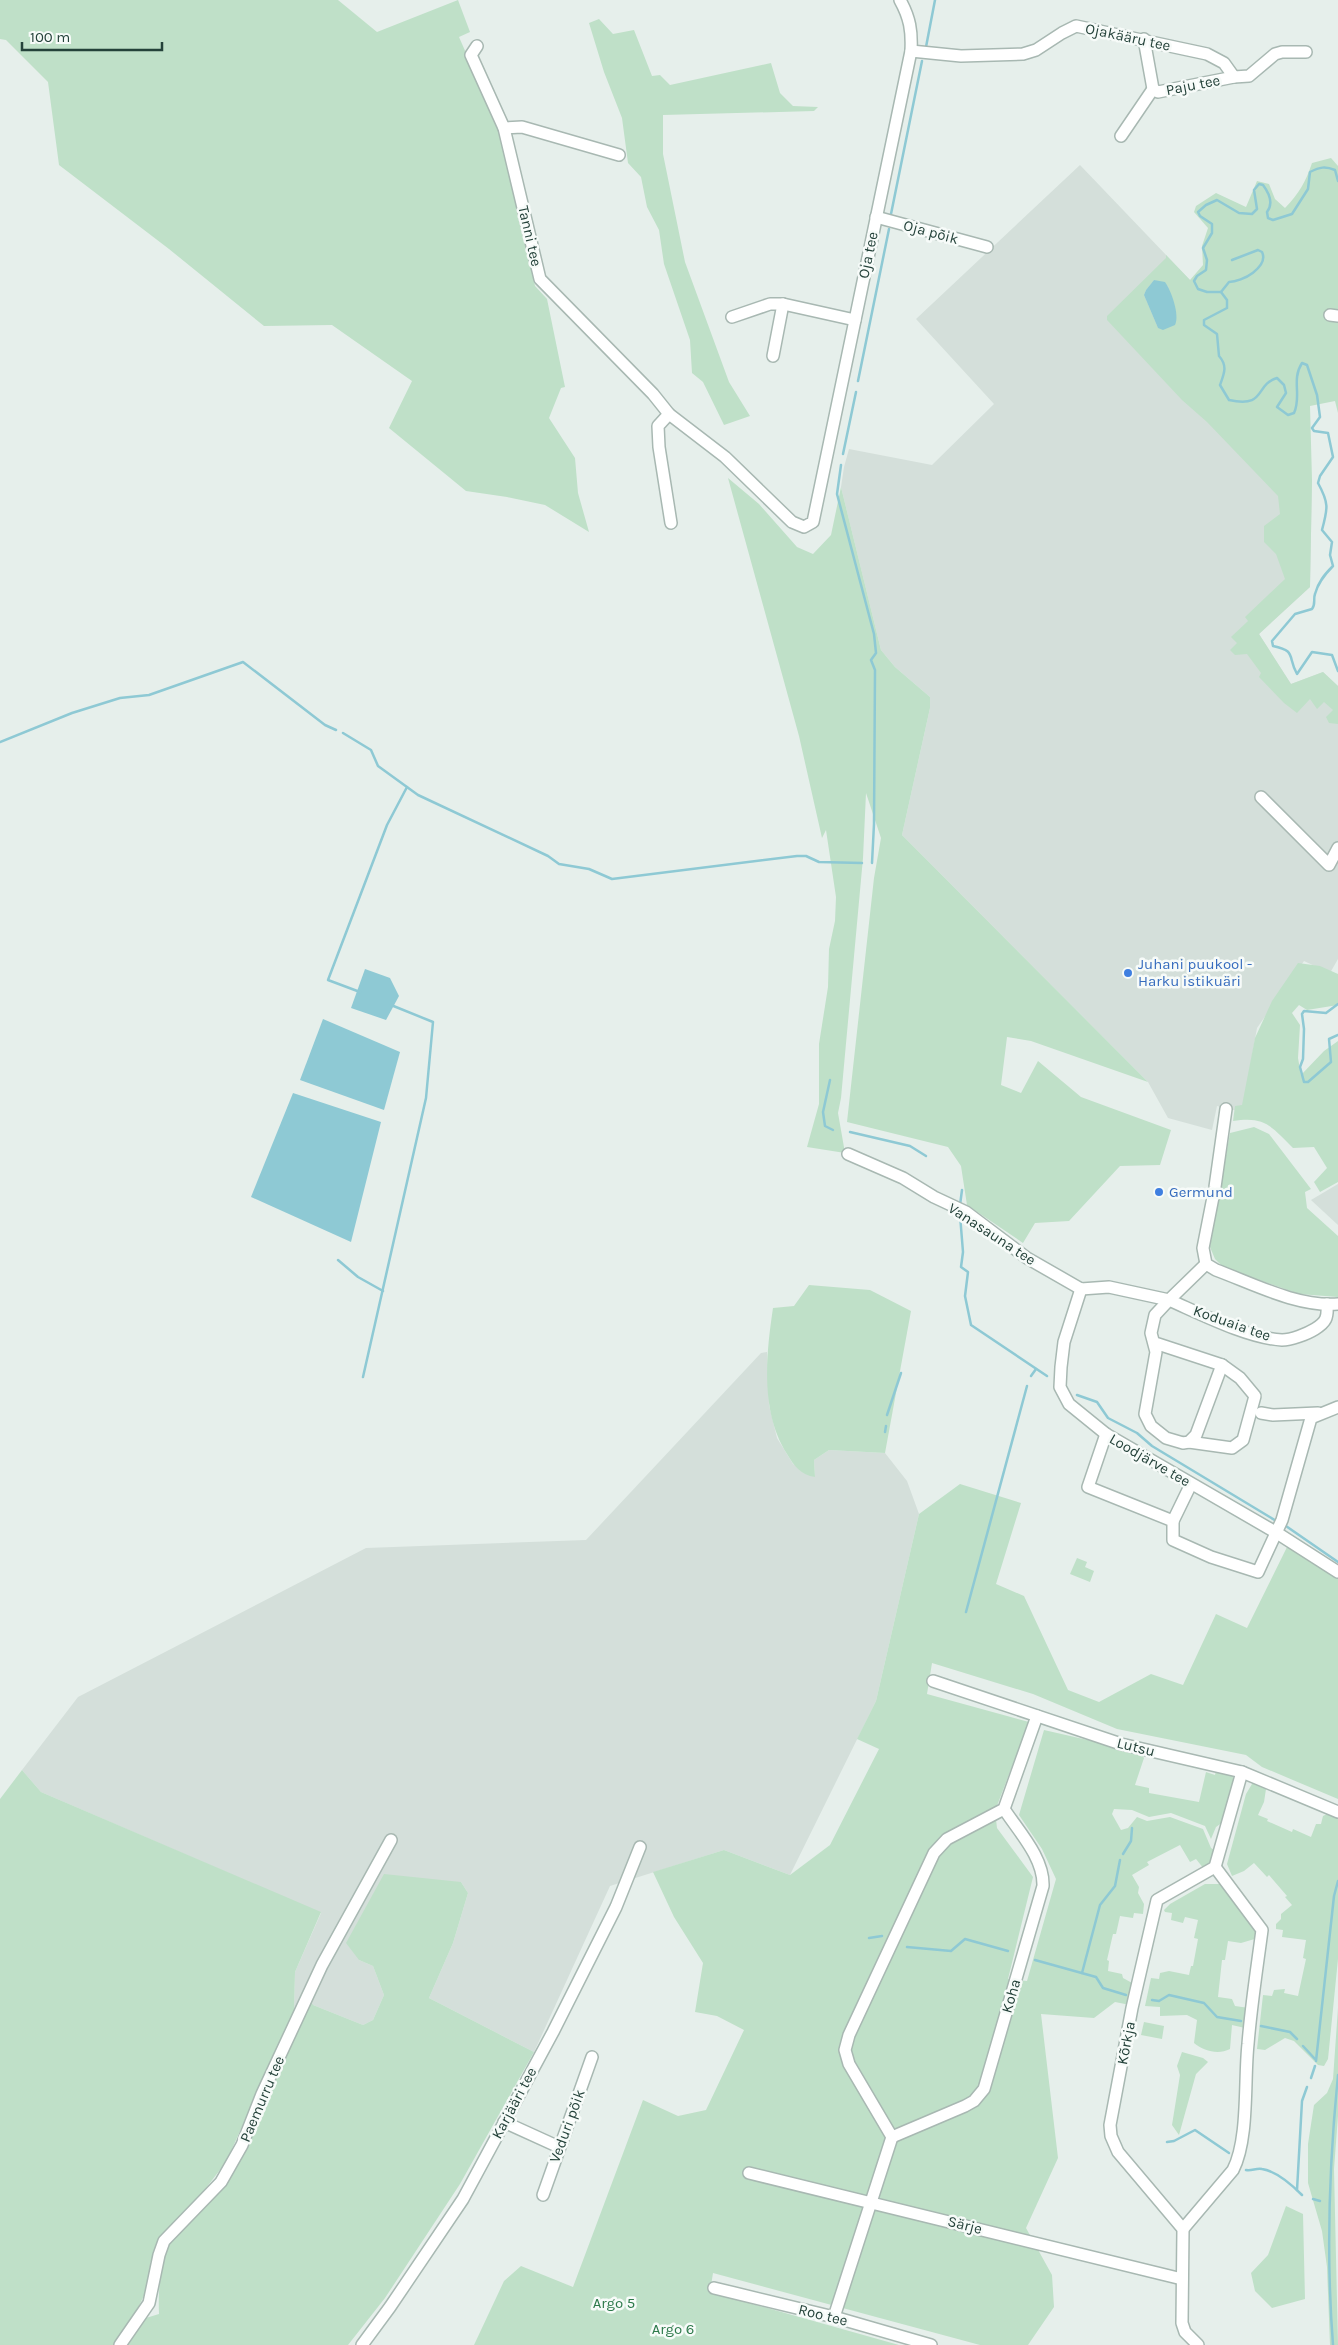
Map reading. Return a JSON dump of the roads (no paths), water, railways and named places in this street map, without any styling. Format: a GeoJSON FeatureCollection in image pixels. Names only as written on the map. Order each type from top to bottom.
{"type":"FeatureCollection","features":[{"type":"Feature","properties":{"kind":"street","name":"Oja tee"},"geometry":{"type":"LineString","coordinates":[[817,512],[827,449],[843,386],[911,51],[912,28],[907,12],[900,0]]}},
{"type":"Feature","properties":{"kind":"street","name":"Ojakääru tee"},"geometry":{"type":"LineString","coordinates":[[911,51],[961,56],[1023,54],[1036,50],[1076,26],[1144,39],[1207,54],[1224,63],[1234,77]]}},
{"type":"Feature","properties":{"kind":"street","name":"Paju tee"},"geometry":{"type":"LineString","coordinates":[[1120,136],[1153,89],[1144,39]]}},
{"type":"Feature","properties":{"kind":"street","name":"Tanni tee"},"geometry":{"type":"LineString","coordinates":[[477,46],[472,55],[504,128],[540,279],[653,394],[668,414],[725,457],[792,522],[804,527],[813,522],[817,512]]}},
{"type":"Feature","properties":{"kind":"street"},"geometry":{"type":"LineString","coordinates":[[1234,77],[1249,76],[1275,54],[1282,52],[1306,52]]}},
{"type":"Feature","properties":{"kind":"street","name":"Paju tee"},"geometry":{"type":"LineString","coordinates":[[1153,89],[1158,92],[1234,77]]}},
{"type":"Feature","properties":{"kind":"street"},"geometry":{"type":"LineString","coordinates":[[504,128],[522,128],[619,155]]}},
{"type":"Feature","properties":{"kind":"street","name":"Oja põik"},"geometry":{"type":"LineString","coordinates":[[876,217],[987,247]]}},
{"type":"Feature","properties":{"kind":"street"},"geometry":{"type":"LineString","coordinates":[[732,317],[770,304],[783,304],[855,320]]}},
{"type":"Feature","properties":{"kind":"street"},"geometry":{"type":"LineString","coordinates":[[773,356],[783,304]]}},
{"type":"Feature","properties":{"kind":"street"},"geometry":{"type":"LineString","coordinates":[[668,414],[658,426],[659,447],[671,523]]}},
{"type":"Feature","properties":{"kind":"street"},"geometry":{"type":"LineString","coordinates":[[1261,797],[1329,865],[1338,848]]}},
{"type":"Feature","properties":{"kind":"street"},"geometry":{"type":"LineString","coordinates":[[1226,1109],[1215,1187],[1203,1248],[1206,1264],[1216,1270],[1296,1299],[1333,1304]]}},
{"type":"Feature","properties":{"kind":"street","name":"Vanasauna tee"},"geometry":{"type":"LineString","coordinates":[[848,1154],[903,1178],[934,1197],[966,1212],[1027,1258],[1081,1289]]}},
{"type":"Feature","properties":{"kind":"street","name":"Koduaia tee"},"geometry":{"type":"LineString","coordinates":[[1206,1264],[1169,1300],[1234,1327],[1283,1340],[1311,1331],[1325,1322],[1333,1304]]}},
{"type":"Feature","properties":{"kind":"street"},"geometry":{"type":"LineString","coordinates":[[1081,1289],[1109,1287],[1169,1300]]}},
{"type":"Feature","properties":{"kind":"street","name":"Loodjärve tee"},"geometry":{"type":"LineString","coordinates":[[1081,1289],[1064,1342],[1060,1387],[1070,1404],[1106,1434],[1192,1484],[1279,1527],[1338,1572]]}},
{"type":"Feature","properties":{"kind":"street"},"geometry":{"type":"LineString","coordinates":[[1155,1343],[1222,1365],[1240,1378],[1255,1396],[1242,1440],[1232,1448],[1189,1442],[1183,1443],[1166,1438],[1151,1426],[1145,1414],[1156,1352],[1151,1333],[1155,1315],[1169,1300]]}},
{"type":"Feature","properties":{"kind":"street"},"geometry":{"type":"LineString","coordinates":[[1189,1442],[1196,1435],[1222,1365]]}},
{"type":"Feature","properties":{"kind":"street"},"geometry":{"type":"LineString","coordinates":[[1192,1484],[1173,1521],[1172,1540],[1211,1557],[1258,1572],[1279,1527],[1311,1418],[1338,1407]]}},
{"type":"Feature","properties":{"kind":"street"},"geometry":{"type":"LineString","coordinates":[[1261,1414],[1318,1414]]}},
{"type":"Feature","properties":{"kind":"street"},"geometry":{"type":"LineString","coordinates":[[1106,1434],[1088,1487],[1173,1521]]}},
{"type":"Feature","properties":{"kind":"street","name":"Lutsu"},"geometry":{"type":"LineString","coordinates":[[933,1681],[1121,1744],[1242,1772],[1338,1812]]}},
{"type":"Feature","properties":{"kind":"street"},"geometry":{"type":"LineString","coordinates":[[834,2317],[892,2137],[849,2064],[845,2050],[850,2035],[934,1853],[947,1840],[1004,1810],[1037,1716]]}},
{"type":"Feature","properties":{"kind":"street"},"geometry":{"type":"LineString","coordinates":[[1198,2345],[1185,2332],[1182,2323],[1183,2229],[1232,2170],[1238,2160],[1242,2141],[1248,2043],[1262,1930],[1215,1867],[1242,1772]]}},
{"type":"Feature","properties":{"kind":"street","name":"Koha"},"geometry":{"type":"LineString","coordinates":[[892,2137],[965,2106],[974,2101],[984,2089],[1043,1886],[1043,1874],[1038,1862],[1004,1810]]}},
{"type":"Feature","properties":{"kind":"street","name":"Paemurru tee"},"geometry":{"type":"LineString","coordinates":[[120,2345],[149,2303],[159,2255],[164,2241],[221,2182],[242,2145],[262,2094],[322,1965],[392,1840]]}},
{"type":"Feature","properties":{"kind":"street","name":"Karjääri tee"},"geometry":{"type":"LineString","coordinates":[[362,2345],[463,2199],[553,2032],[616,1906],[640,1847]]}},
{"type":"Feature","properties":{"kind":"street","name":"Kõrkja"},"geometry":{"type":"LineString","coordinates":[[1183,2229],[1118,2152],[1111,2136],[1110,2125],[1132,2008],[1157,1900],[1215,1867]]}},
{"type":"Feature","properties":{"kind":"street","name":"Veduri põik"},"geometry":{"type":"LineString","coordinates":[[543,2195],[592,2057]]}},
{"type":"Feature","properties":{"kind":"street"},"geometry":{"type":"LineString","coordinates":[[504,2122],[559,2147]]}},
{"type":"Feature","properties":{"kind":"street","name":"Särje"},"geometry":{"type":"LineString","coordinates":[[749,2173],[1182,2279]]}},
{"type":"Feature","properties":{"kind":"street","name":"Roo tee"},"geometry":{"type":"LineString","coordinates":[[714,2288],[834,2317],[931,2345]]}},
{"type":"Feature","properties":{"kind":"water"},"geometry":{"type":"Polygon","coordinates":[[[1154,280],[1165,282],[1176,309],[1175,325],[1163,330],[1158,328],[1144,295],[1154,280]]]}},
{"type":"Feature","properties":{"kind":"water"},"geometry":{"type":"Polygon","coordinates":[[[365,969],[390,978],[399,996],[386,1020],[351,1008],[365,969]]]}},
{"type":"Feature","properties":{"kind":"water"},"geometry":{"type":"Polygon","coordinates":[[[323,1019],[400,1052],[384,1110],[300,1080],[323,1019]]]}},
{"type":"Feature","properties":{"kind":"water"},"geometry":{"type":"Polygon","coordinates":[[[293,1093],[381,1122],[351,1242],[251,1197],[293,1093]]]}},
{"type":"Feature","properties":{"kind":"waterway"},"geometry":{"type":"LineString","coordinates":[[926,47],[935,0]]}},
{"type":"Feature","properties":{"kind":"waterway"},"geometry":{"type":"LineString","coordinates":[[891,214],[922,61]]}},
{"type":"Feature","properties":{"kind":"waterway"},"geometry":{"type":"LineString","coordinates":[[1338,181],[1335,170],[1322,168],[1310,172],[1308,189],[1292,214],[1273,220],[1268,218],[1267,212],[1270,205],[1269,195],[1263,185],[1259,184],[1254,190],[1257,209],[1252,214],[1239,213],[1217,200],[1206,205],[1198,212],[1200,216],[1212,224],[1212,233],[1203,248],[1207,260],[1206,270],[1197,276],[1194,281],[1198,289],[1207,292],[1221,292],[1227,300],[1227,308],[1204,320],[1204,325],[1217,334],[1219,356],[1224,363],[1224,374],[1220,385],[1229,400],[1249,401],[1259,395],[1270,381],[1277,378],[1284,385],[1286,393],[1277,407],[1288,415],[1294,413],[1297,400],[1297,376],[1302,363],[1307,365],[1317,395],[1320,417],[1312,428],[1314,431],[1328,433],[1333,457],[1320,476],[1318,483],[1326,501],[1322,530],[1332,542],[1330,555],[1333,566],[1318,586],[1312,609],[1295,614],[1272,641],[1273,646],[1289,652],[1297,674],[1312,652],[1332,655],[1338,671]]}},
{"type":"Feature","properties":{"kind":"waterway"},"geometry":{"type":"LineString","coordinates":[[858,381],[889,229]]}},
{"type":"Feature","properties":{"kind":"waterway"},"geometry":{"type":"LineString","coordinates":[[1221,292],[1229,282],[1253,273],[1262,263],[1263,258],[1262,252],[1258,250],[1232,260]]}},
{"type":"Feature","properties":{"kind":"waterway"},"geometry":{"type":"LineString","coordinates":[[843,454],[856,392]]}},
{"type":"Feature","properties":{"kind":"waterway"},"geometry":{"type":"LineString","coordinates":[[841,465],[837,494],[874,634],[876,653],[871,660],[875,670],[872,863]]}},
{"type":"Feature","properties":{"kind":"waterway"},"geometry":{"type":"LineString","coordinates":[[0,742],[72,713],[120,698],[149,695],[243,662],[325,725],[336,730]]}},
{"type":"Feature","properties":{"kind":"waterway"},"geometry":{"type":"LineString","coordinates":[[343,733],[371,750],[378,766],[418,795],[548,856],[559,864],[589,869],[612,879],[797,856],[806,856],[819,862],[862,863]]}},
{"type":"Feature","properties":{"kind":"waterway"},"geometry":{"type":"LineString","coordinates":[[360,992],[328,980],[387,825],[407,787]]}},
{"type":"Feature","properties":{"kind":"waterway"},"geometry":{"type":"LineString","coordinates":[[1338,1004],[1326,1013],[1304,1011],[1302,1014],[1304,1029],[1303,1059],[1300,1067],[1304,1082],[1308,1082],[1331,1062],[1329,1039],[1338,1035]]}},
{"type":"Feature","properties":{"kind":"waterway"},"geometry":{"type":"LineString","coordinates":[[363,1377],[426,1098],[433,1022],[391,1005]]}},
{"type":"Feature","properties":{"kind":"waterway"},"geometry":{"type":"LineString","coordinates":[[830,1080],[823,1112],[825,1126],[833,1130]]}},
{"type":"Feature","properties":{"kind":"waterway"},"geometry":{"type":"LineString","coordinates":[[850,1132],[910,1146],[926,1156]]}},
{"type":"Feature","properties":{"kind":"waterway"},"geometry":{"type":"LineString","coordinates":[[960,1205],[962,1190]]}},
{"type":"Feature","properties":{"kind":"waterway"},"geometry":{"type":"LineString","coordinates":[[960,1215],[963,1252],[961,1267],[968,1272],[965,1296],[971,1325],[1047,1376]]}},
{"type":"Feature","properties":{"kind":"waterway"},"geometry":{"type":"LineString","coordinates":[[338,1260],[358,1277],[383,1291]]}},
{"type":"Feature","properties":{"kind":"waterway"},"geometry":{"type":"LineString","coordinates":[[1031,1376],[1036,1369]]}},
{"type":"Feature","properties":{"kind":"waterway"},"geometry":{"type":"LineString","coordinates":[[887,1415],[901,1373]]}},
{"type":"Feature","properties":{"kind":"waterway"},"geometry":{"type":"LineString","coordinates":[[966,1612],[1027,1386]]}},
{"type":"Feature","properties":{"kind":"waterway"},"geometry":{"type":"LineString","coordinates":[[1077,1395],[1097,1402],[1108,1418],[1137,1433],[1152,1446],[1278,1522]]}},
{"type":"Feature","properties":{"kind":"waterway"},"geometry":{"type":"LineString","coordinates":[[885,1432],[886,1426]]}},
{"type":"Feature","properties":{"kind":"waterway"},"geometry":{"type":"LineString","coordinates":[[1283,1524],[1338,1562]]}},
{"type":"Feature","properties":{"kind":"waterway"},"geometry":{"type":"LineString","coordinates":[[1123,1854],[1131,1841],[1132,1828]]}},
{"type":"Feature","properties":{"kind":"waterway"},"geometry":{"type":"LineString","coordinates":[[1082,1973],[1100,1905],[1115,1886],[1120,1860]]}},
{"type":"Feature","properties":{"kind":"waterway"},"geometry":{"type":"LineString","coordinates":[[1316,2061],[1334,1896],[1338,1881]]}},
{"type":"Feature","properties":{"kind":"waterway"},"geometry":{"type":"LineString","coordinates":[[869,1938],[882,1936]]}},
{"type":"Feature","properties":{"kind":"waterway"},"geometry":{"type":"LineString","coordinates":[[907,1947],[951,1951],[965,1939],[1008,1951]]}},
{"type":"Feature","properties":{"kind":"waterway"},"geometry":{"type":"LineString","coordinates":[[1035,1960],[1096,1977],[1103,1988],[1126,1995]]}},
{"type":"Feature","properties":{"kind":"waterway"},"geometry":{"type":"LineString","coordinates":[[1152,2000],[1159,2001],[1169,1995],[1204,2003],[1217,2017],[1241,2021]]}},
{"type":"Feature","properties":{"kind":"waterway"},"geometry":{"type":"LineString","coordinates":[[1261,2026],[1290,2032],[1297,2039]]}},
{"type":"Feature","properties":{"kind":"waterway"},"geometry":{"type":"LineString","coordinates":[[1303,2046],[1315,2059]]}},
{"type":"Feature","properties":{"kind":"waterway"},"geometry":{"type":"LineString","coordinates":[[1311,2078],[1315,2066]]}},
{"type":"Feature","properties":{"kind":"waterway"},"geometry":{"type":"LineString","coordinates":[[1333,2345],[1329,2244],[1332,2142],[1338,2075]]}},
{"type":"Feature","properties":{"kind":"waterway"},"geometry":{"type":"LineString","coordinates":[[1297,2190],[1302,2101],[1307,2087]]}},
{"type":"Feature","properties":{"kind":"waterway"},"geometry":{"type":"LineString","coordinates":[[1167,2142],[1174,2141],[1195,2130],[1229,2153]]}},
{"type":"Feature","properties":{"kind":"waterway"},"geometry":{"type":"LineString","coordinates":[[1246,2170],[1260,2169],[1273,2172],[1302,2195]]}},
{"type":"Feature","properties":{"kind":"waterway"},"geometry":{"type":"LineString","coordinates":[[1313,2199],[1320,2201]]}},
{"type":"Feature","properties":{"kind":"place","name":"Juhani puukool - Harku istikuäri"},"geometry":{"type":"Point","coordinates":[1128,973]}},
{"type":"Feature","properties":{"kind":"place","name":"Germund"},"geometry":{"type":"Point","coordinates":[1159,1192]}},
{"type":"Feature","properties":{"kind":"park label","name":"Argo 5"},"geometry":{"type":"Point","coordinates":[614,2303]}},
{"type":"Feature","properties":{"kind":"park label","name":"Argo 6"},"geometry":{"type":"Point","coordinates":[673,2329]}}]}
